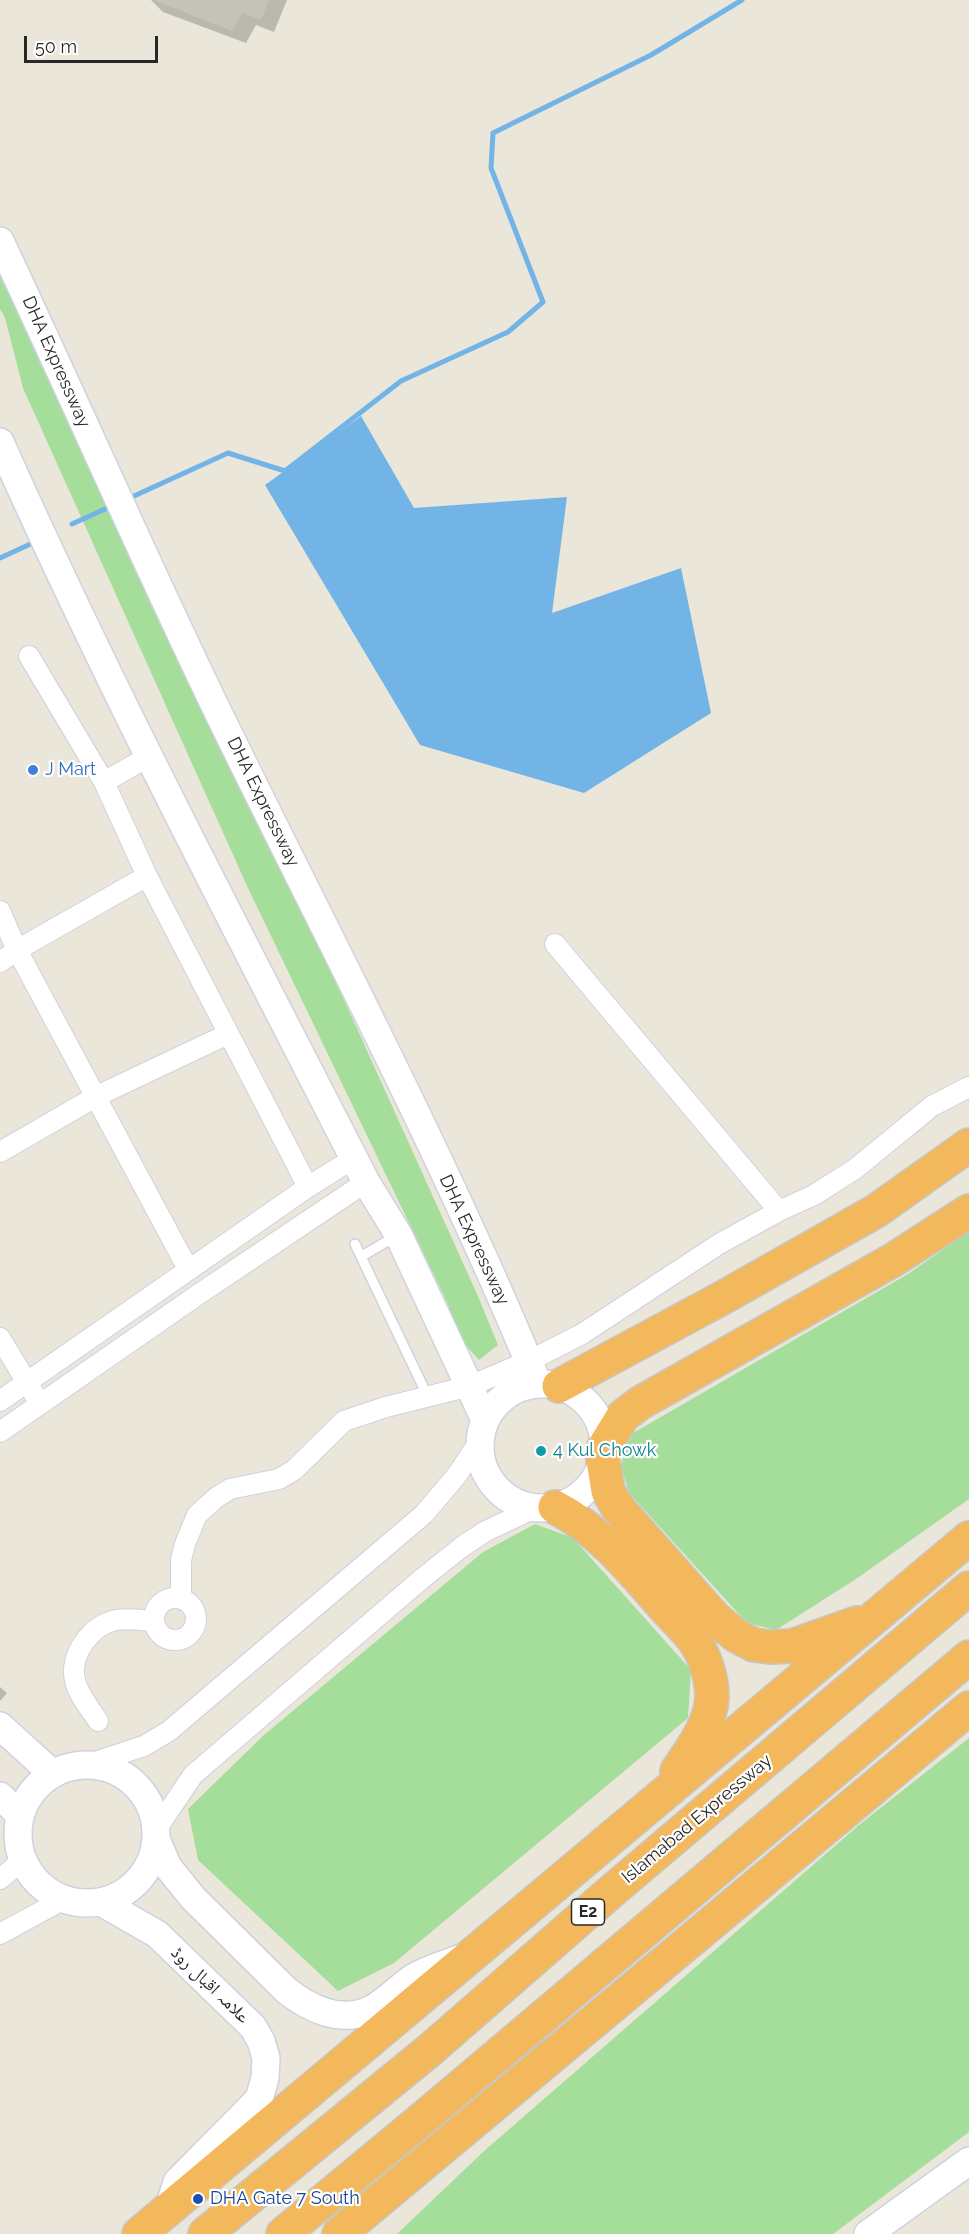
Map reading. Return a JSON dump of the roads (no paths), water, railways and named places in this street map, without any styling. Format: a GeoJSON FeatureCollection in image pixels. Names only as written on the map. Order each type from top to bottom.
{"type":"FeatureCollection","features":[{"type":"Feature","properties":{"kind":"highway"},"geometry":{"type":"LineString","coordinates":[[542,1377],[724,1298],[876,1211],[969,1145]]}},
{"type":"Feature","properties":{"kind":"highway"},"geometry":{"type":"LineString","coordinates":[[876,1616],[792,1646],[754,1645],[735,1635],[713,1616],[618,1508],[608,1491],[604,1454],[623,1416],[640,1403],[893,1260],[969,1211]]}},
{"type":"Feature","properties":{"kind":"highway"},"geometry":{"type":"LineString","coordinates":[[545,1508],[586,1526],[635,1575],[695,1641],[709,1671],[712,1697],[706,1720],[693,1746],[657,1800]]}},
{"type":"Feature","properties":{"kind":"highway"},"geometry":{"type":"LineString","coordinates":[[139,2234],[969,1538]]}},
{"type":"Feature","properties":{"kind":"highway","name":"Islamabad Expressway"},"geometry":{"type":"LineString","coordinates":[[205,2234],[431,2049],[613,1890],[969,1588]]}},
{"type":"Feature","properties":{"kind":"highway"},"geometry":{"type":"LineString","coordinates":[[283,2234],[969,1658]]}},
{"type":"Feature","properties":{"kind":"highway"},"geometry":{"type":"LineString","coordinates":[[339,2234],[969,1708]]}},
{"type":"Feature","properties":{"kind":"highway"},"geometry":{"type":"LineString","coordinates":[[354,2234],[402,2182]]}},
{"type":"Feature","properties":{"kind":"main road","name":"DHA Expressway"},"geometry":{"type":"LineString","coordinates":[[0,241],[147,562],[542,1377]]}},
{"type":"Feature","properties":{"kind":"main road"},"geometry":{"type":"LineString","coordinates":[[0,442],[43,538],[148,757],[360,1170],[398,1234],[470,1386],[482,1431],[482,1462],[490,1481],[509,1499],[545,1508],[577,1498],[586,1491],[594,1482],[604,1454],[600,1424],[595,1414],[580,1397],[542,1377],[501,1398],[482,1431]]}},
{"type":"Feature","properties":{"kind":"main road"},"geometry":{"type":"LineString","coordinates":[[0,1726],[53,1774]]}},
{"type":"Feature","properties":{"kind":"main road","name":"علامہ اقبال روڈ"},"geometry":{"type":"LineString","coordinates":[[156,1835],[149,1864],[143,1875],[125,1892],[101,1902],[76,1902],[64,1899],[44,1888],[28,1870],[18,1838],[20,1815],[32,1792],[53,1774],[75,1766],[86,1765],[111,1770],[134,1784],[149,1805],[156,1835],[168,1867],[193,1898],[286,1990],[298,2000],[322,2012],[354,2015],[370,2010],[416,1976],[477,1952]]}},
{"type":"Feature","properties":{"kind":"main road"},"geometry":{"type":"LineString","coordinates":[[0,1796],[20,1815]]}},
{"type":"Feature","properties":{"kind":"main road","name":"علامہ اقبال روڈ"},"geometry":{"type":"LineString","coordinates":[[101,1902],[157,1935],[178,1953],[253,2026],[266,2058],[265,2078],[259,2099],[177,2182],[168,2211]]}},
{"type":"Feature","properties":{"kind":"main road"},"geometry":{"type":"LineString","coordinates":[[868,2234],[969,2161]]}},
{"type":"Feature","properties":{"kind":"main road"},"geometry":{"type":"LineString","coordinates":[[880,2234],[898,2214]]}},
{"type":"Feature","properties":{"kind":"street"},"geometry":{"type":"LineString","coordinates":[[29,656],[104,782],[147,876],[308,1187]]}},
{"type":"Feature","properties":{"kind":"street"},"geometry":{"type":"LineString","coordinates":[[104,782],[148,757]]}},
{"type":"Feature","properties":{"kind":"street"},"geometry":{"type":"LineString","coordinates":[[0,962],[147,876]]}},
{"type":"Feature","properties":{"kind":"street"},"geometry":{"type":"LineString","coordinates":[[0,911],[17,950],[188,1269]]}},
{"type":"Feature","properties":{"kind":"street"},"geometry":{"type":"LineString","coordinates":[[555,944],[779,1210]]}},
{"type":"Feature","properties":{"kind":"street"},"geometry":{"type":"LineString","coordinates":[[0,1152],[97,1096],[228,1034]]}},
{"type":"Feature","properties":{"kind":"street"},"geometry":{"type":"LineString","coordinates":[[181,1598],[181,1560],[188,1535],[197,1515],[230,1489],[279,1479],[320,1446],[344,1421],[376,1410],[470,1386],[542,1377],[582,1334],[719,1244],[779,1210],[814,1195],[855,1169],[932,1106],[969,1087]]}},
{"type":"Feature","properties":{"kind":"street"},"geometry":{"type":"LineString","coordinates":[[0,1401],[308,1187],[360,1170]]}},
{"type":"Feature","properties":{"kind":"street"},"geometry":{"type":"LineString","coordinates":[[0,1431],[360,1170]]}},
{"type":"Feature","properties":{"kind":"street"},"geometry":{"type":"LineString","coordinates":[[0,1338],[40,1404]]}},
{"type":"Feature","properties":{"kind":"street"},"geometry":{"type":"LineString","coordinates":[[86,1765],[144,1746],[169,1731],[424,1514],[457,1475],[482,1431]]}},
{"type":"Feature","properties":{"kind":"street"},"geometry":{"type":"LineString","coordinates":[[156,1835],[193,1775],[415,1584],[486,1531],[545,1508]]}},
{"type":"Feature","properties":{"kind":"street"},"geometry":{"type":"LineString","coordinates":[[181,1598],[187,1601],[195,1612],[195,1626],[191,1632],[179,1639],[165,1637],[156,1628],[154,1621],[156,1608],[166,1599],[181,1598]]}},
{"type":"Feature","properties":{"kind":"street"},"geometry":{"type":"LineString","coordinates":[[98,1721],[84,1700],[74,1678],[75,1658],[96,1629],[115,1620],[154,1621]]}},
{"type":"Feature","properties":{"kind":"street"},"geometry":{"type":"LineString","coordinates":[[0,1879],[23,1860]]}},
{"type":"Feature","properties":{"kind":"street"},"geometry":{"type":"LineString","coordinates":[[0,1934],[64,1899]]}},
{"type":"Feature","properties":{"kind":"lane"},"geometry":{"type":"LineString","coordinates":[[362,1256],[398,1234]]}},
{"type":"Feature","properties":{"kind":"lane"},"geometry":{"type":"LineString","coordinates":[[355,1244],[428,1396]]}},
{"type":"Feature","properties":{"kind":"water"},"geometry":{"type":"Polygon","coordinates":[[[361,416],[414,508],[567,497],[552,613],[681,568],[711,713],[584,793],[420,745],[265,485],[361,416]]]}},
{"type":"Feature","properties":{"kind":"waterway"},"geometry":{"type":"LineString","coordinates":[[134,496],[228,453],[285,471],[401,381],[508,332],[543,302],[491,168],[493,133],[651,55],[742,0]]}},
{"type":"Feature","properties":{"kind":"waterway"},"geometry":{"type":"LineString","coordinates":[[72,524],[105,509]]}},
{"type":"Feature","properties":{"kind":"waterway"},"geometry":{"type":"LineString","coordinates":[[0,558],[37,541]]}},
{"type":"Feature","properties":{"kind":"place","name":"J Mart"},"geometry":{"type":"Point","coordinates":[33,770]}},
{"type":"Feature","properties":{"kind":"place","name":"4 Kul Chowk"},"geometry":{"type":"Point","coordinates":[541,1451]}},
{"type":"Feature","properties":{"kind":"place","name":"DHA Gate 7 South"},"geometry":{"type":"Point","coordinates":[198,2199]}}]}
